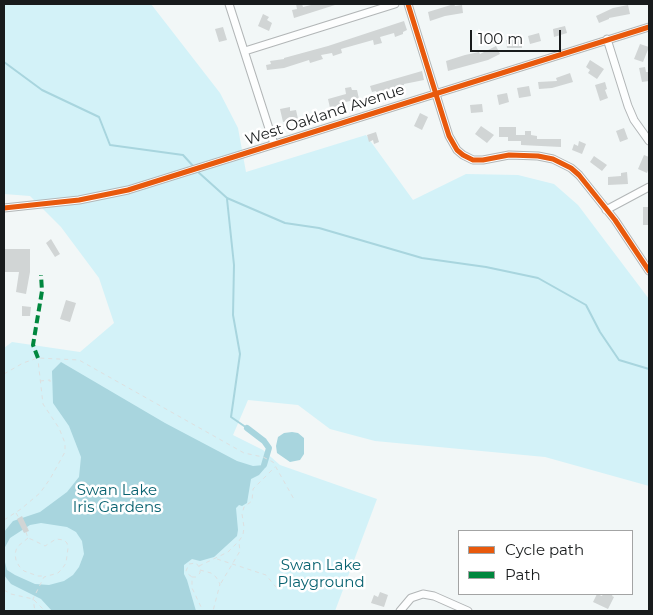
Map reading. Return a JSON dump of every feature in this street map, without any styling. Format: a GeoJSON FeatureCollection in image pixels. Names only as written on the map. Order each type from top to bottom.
{"type":"FeatureCollection","features":[{"type":"Feature","properties":{"kind":"street"},"geometry":{"type":"LineString","coordinates":[[229,4],[274,144]]}},
{"type":"Feature","properties":{"kind":"street"},"geometry":{"type":"LineString","coordinates":[[245,51],[395,4]]}},
{"type":"Feature","properties":{"kind":"street"},"geometry":{"type":"LineString","coordinates":[[408,4],[453,145],[463,155],[473,160],[521,154],[553,159],[571,168],[579,175],[606,210],[649,271]]}},
{"type":"Feature","properties":{"kind":"street","name":"West Oakland Avenue"},"geometry":{"type":"LineString","coordinates":[[4,208],[54,204],[99,197],[186,172],[649,27]]}},
{"type":"Feature","properties":{"kind":"street"},"geometry":{"type":"LineString","coordinates":[[607,39],[628,106],[634,120],[649,141]]}},
{"type":"Feature","properties":{"kind":"street"},"geometry":{"type":"LineString","coordinates":[[606,210],[649,187]]}},
{"type":"Feature","properties":{"kind":"street"},"geometry":{"type":"LineString","coordinates":[[400,611],[411,598],[423,594],[434,596],[468,611]]}},
{"type":"Feature","properties":{"kind":"path"},"geometry":{"type":"LineString","coordinates":[[4,374],[23,363],[38,358],[79,360],[244,453],[264,457],[272,462],[276,465],[296,501]]}},
{"type":"Feature","properties":{"kind":"path"},"geometry":{"type":"LineString","coordinates":[[4,520],[40,493],[50,479],[64,452],[64,443],[59,428],[43,404],[38,358]]}},
{"type":"Feature","properties":{"kind":"path"},"geometry":{"type":"LineString","coordinates":[[40,380],[50,380],[50,384]]}},
{"type":"Feature","properties":{"kind":"path"},"geometry":{"type":"LineString","coordinates":[[202,611],[192,588],[192,577],[187,572],[187,567],[192,563],[199,566],[228,552],[238,541],[243,535],[242,514],[244,507],[252,501],[253,489],[276,465]]}},
{"type":"Feature","properties":{"kind":"path"},"geometry":{"type":"LineString","coordinates":[[15,512],[19,518]]}},
{"type":"Feature","properties":{"kind":"path"},"geometry":{"type":"LineString","coordinates":[[26,532],[28,538],[45,546],[56,539],[64,540],[67,543],[67,556],[62,569],[58,573],[38,576],[24,571],[19,566],[15,554],[17,547],[28,538]]}},
{"type":"Feature","properties":{"kind":"path"},"geometry":{"type":"LineString","coordinates":[[213,611],[220,584],[240,550],[238,541]]}},
{"type":"Feature","properties":{"kind":"path"},"geometry":{"type":"LineString","coordinates":[[216,558],[266,575],[274,586],[280,590]]}},
{"type":"Feature","properties":{"kind":"path"},"geometry":{"type":"LineString","coordinates":[[192,577],[198,575],[199,566]]}},
{"type":"Feature","properties":{"kind":"path"},"geometry":{"type":"LineString","coordinates":[[200,570],[211,573],[220,584]]}},
{"type":"Feature","properties":{"kind":"path"},"geometry":{"type":"LineString","coordinates":[[35,611],[33,600],[44,576]]}},
{"type":"Feature","properties":{"kind":"path"},"geometry":{"type":"LineString","coordinates":[[4,590],[33,600],[45,611]]}},
{"type":"Feature","properties":{"kind":"green space"},"geometry":{"type":"Polygon","coordinates":[[[4,4],[151,4],[220,93],[238,128],[246,172],[366,135],[413,200],[466,174],[518,175],[554,184],[578,205],[649,299],[649,486],[545,457],[375,441],[330,429],[298,405],[248,400],[233,435],[263,450],[280,465],[377,499],[335,611],[4,611],[4,348],[12,342],[80,352],[114,323],[99,278],[61,227],[30,196],[4,194],[4,4]]]}},
{"type":"Feature","properties":{"kind":"shaded area"},"geometry":{"type":"Polygon","coordinates":[[[61,362],[165,423],[237,461],[253,466],[264,465],[265,468],[259,475],[251,479],[247,503],[236,508],[237,536],[214,557],[200,561],[192,559],[184,565],[184,574],[196,611],[52,611],[41,599],[11,584],[4,575],[4,558],[7,570],[15,575],[35,584],[49,585],[64,581],[73,575],[79,567],[84,554],[82,541],[76,532],[67,527],[41,523],[30,525],[10,538],[4,549],[4,532],[13,521],[40,512],[67,492],[79,477],[81,457],[69,426],[53,403],[52,371],[61,362]]]}},
{"type":"Feature","properties":{"kind":"shaded area"},"geometry":{"type":"Polygon","coordinates":[[[284,433],[298,433],[304,438],[304,454],[300,460],[290,462],[277,453],[276,446],[278,437],[284,433]]]}},
{"type":"Feature","properties":{"kind":"building"},"geometry":{"type":"Polygon","coordinates":[[[296,4],[302,4],[303,7],[315,4],[335,5],[294,18],[292,10],[297,9],[296,4]]]}},
{"type":"Feature","properties":{"kind":"building"},"geometry":{"type":"Polygon","coordinates":[[[454,4],[455,6],[462,5],[463,13],[430,21],[428,12],[454,4]]]}},
{"type":"Feature","properties":{"kind":"building"},"geometry":{"type":"Polygon","coordinates":[[[628,5],[630,14],[609,18],[599,23],[596,16],[613,8],[628,5]]]}},
{"type":"Feature","properties":{"kind":"building"},"geometry":{"type":"Polygon","coordinates":[[[263,14],[269,17],[267,20],[272,23],[269,31],[258,26],[263,14]]]}},
{"type":"Feature","properties":{"kind":"building"},"geometry":{"type":"Polygon","coordinates":[[[404,21],[407,30],[403,34],[395,37],[394,33],[380,37],[382,43],[374,45],[373,40],[341,49],[342,53],[333,56],[332,53],[321,55],[323,59],[310,63],[309,60],[284,68],[267,70],[266,65],[271,64],[270,61],[284,59],[328,46],[404,21]]]}},
{"type":"Feature","properties":{"kind":"building"},"geometry":{"type":"Polygon","coordinates":[[[565,26],[567,33],[554,37],[553,29],[565,26]]]}},
{"type":"Feature","properties":{"kind":"building"},"geometry":{"type":"Polygon","coordinates":[[[223,27],[227,40],[219,42],[215,29],[223,27]]]}},
{"type":"Feature","properties":{"kind":"building"},"geometry":{"type":"Polygon","coordinates":[[[539,33],[541,41],[530,44],[528,36],[539,33]]]}},
{"type":"Feature","properties":{"kind":"building"},"geometry":{"type":"Polygon","coordinates":[[[506,40],[522,40],[522,48],[507,48],[506,40]]]}},
{"type":"Feature","properties":{"kind":"building"},"geometry":{"type":"Polygon","coordinates":[[[640,44],[649,47],[643,62],[634,59],[640,44]]]}},
{"type":"Feature","properties":{"kind":"building"},"geometry":{"type":"Polygon","coordinates":[[[496,46],[500,54],[488,60],[448,71],[446,61],[479,52],[480,54],[496,46]]]}},
{"type":"Feature","properties":{"kind":"building"},"geometry":{"type":"Polygon","coordinates":[[[590,60],[604,69],[597,79],[588,73],[590,70],[586,67],[590,60]]]}},
{"type":"Feature","properties":{"kind":"building"},"geometry":{"type":"Polygon","coordinates":[[[645,67],[646,72],[649,72],[649,81],[642,82],[639,68],[645,67]]]}},
{"type":"Feature","properties":{"kind":"building"},"geometry":{"type":"Polygon","coordinates":[[[422,71],[424,80],[404,84],[377,94],[376,91],[372,92],[370,86],[422,71]]]}},
{"type":"Feature","properties":{"kind":"building"},"geometry":{"type":"Polygon","coordinates":[[[570,73],[573,82],[552,88],[539,89],[538,82],[557,81],[556,78],[570,73]]]}},
{"type":"Feature","properties":{"kind":"building"},"geometry":{"type":"Polygon","coordinates":[[[605,82],[608,98],[600,101],[595,85],[605,82]]]}},
{"type":"Feature","properties":{"kind":"building"},"geometry":{"type":"Polygon","coordinates":[[[529,86],[531,96],[519,98],[517,88],[529,86]]]}},
{"type":"Feature","properties":{"kind":"building"},"geometry":{"type":"Polygon","coordinates":[[[351,87],[352,90],[357,90],[359,99],[341,103],[341,105],[330,108],[328,99],[346,94],[345,88],[351,87]]]}},
{"type":"Feature","properties":{"kind":"building"},"geometry":{"type":"Polygon","coordinates":[[[507,93],[509,102],[499,105],[497,95],[507,93]]]}},
{"type":"Feature","properties":{"kind":"building"},"geometry":{"type":"Polygon","coordinates":[[[482,104],[483,112],[471,113],[470,105],[482,104]]]}},
{"type":"Feature","properties":{"kind":"building"},"geometry":{"type":"Polygon","coordinates":[[[290,107],[290,111],[296,110],[298,119],[283,122],[280,109],[290,107]]]}},
{"type":"Feature","properties":{"kind":"building"},"geometry":{"type":"Polygon","coordinates":[[[420,113],[428,117],[422,130],[414,126],[420,113]]]}},
{"type":"Feature","properties":{"kind":"building"},"geometry":{"type":"Polygon","coordinates":[[[481,126],[494,135],[487,143],[475,134],[481,126]]]}},
{"type":"Feature","properties":{"kind":"building"},"geometry":{"type":"Polygon","coordinates":[[[499,127],[516,127],[516,135],[525,135],[525,131],[531,131],[531,135],[537,136],[537,139],[561,139],[561,147],[521,145],[521,141],[508,141],[508,137],[499,137],[499,127]]]}},
{"type":"Feature","properties":{"kind":"building"},"geometry":{"type":"Polygon","coordinates":[[[624,128],[628,139],[620,142],[616,131],[624,128]]]}},
{"type":"Feature","properties":{"kind":"building"},"geometry":{"type":"Polygon","coordinates":[[[376,132],[379,142],[374,144],[373,140],[369,142],[367,135],[376,132]]]}},
{"type":"Feature","properties":{"kind":"building"},"geometry":{"type":"Polygon","coordinates":[[[579,141],[586,144],[582,154],[572,150],[574,144],[578,146],[579,141]]]}},
{"type":"Feature","properties":{"kind":"building"},"geometry":{"type":"Polygon","coordinates":[[[644,155],[649,157],[647,173],[638,169],[644,155]]]}},
{"type":"Feature","properties":{"kind":"building"},"geometry":{"type":"Polygon","coordinates":[[[594,156],[607,165],[602,171],[590,162],[594,156]]]}},
{"type":"Feature","properties":{"kind":"building"},"geometry":{"type":"Polygon","coordinates":[[[627,172],[628,184],[608,185],[608,177],[621,176],[621,173],[627,172]]]}},
{"type":"Feature","properties":{"kind":"building"},"geometry":{"type":"Polygon","coordinates":[[[643,207],[649,207],[649,225],[643,225],[643,207]]]}},
{"type":"Feature","properties":{"kind":"building"},"geometry":{"type":"Polygon","coordinates":[[[51,239],[60,254],[55,257],[46,243],[51,239]]]}},
{"type":"Feature","properties":{"kind":"building"},"geometry":{"type":"Polygon","coordinates":[[[4,249],[30,249],[30,272],[26,294],[16,292],[19,272],[4,272],[4,249]]]}},
{"type":"Feature","properties":{"kind":"building"},"geometry":{"type":"Polygon","coordinates":[[[66,300],[76,303],[70,322],[60,319],[66,300]]]}},
{"type":"Feature","properties":{"kind":"building"},"geometry":{"type":"Polygon","coordinates":[[[22,306],[31,307],[30,316],[22,316],[22,306]]]}},
{"type":"Feature","properties":{"kind":"building"},"geometry":{"type":"Polygon","coordinates":[[[22,516],[29,531],[24,533],[17,519],[22,516]]]}},
{"type":"Feature","properties":{"kind":"building"},"geometry":{"type":"Polygon","coordinates":[[[380,592],[388,595],[384,607],[371,603],[374,595],[378,597],[380,592]]]}},
{"type":"Feature","properties":{"kind":"building"},"geometry":{"type":"Polygon","coordinates":[[[596,595],[612,595],[614,597],[608,609],[593,602],[596,595]]]}},
{"type":"Feature","properties":{"kind":"waterway"},"geometry":{"type":"LineString","coordinates":[[4,62],[42,90],[99,117],[110,145],[183,155],[194,167]]}},
{"type":"Feature","properties":{"kind":"waterway"},"geometry":{"type":"LineString","coordinates":[[197,171],[227,198],[285,223],[319,228],[422,258],[486,267],[538,278],[586,305],[600,332],[619,360],[649,369]]}},
{"type":"Feature","properties":{"kind":"waterway"},"geometry":{"type":"LineString","coordinates":[[227,199],[234,265],[233,315],[240,354],[231,417],[247,428]]}},
{"type":"Feature","properties":{"kind":"waterway"},"geometry":{"type":"LineString","coordinates":[[247,428],[264,441],[269,448],[264,465]]}},
{"type":"Feature","properties":{"kind":"marked path"},"geometry":{"type":"LineString","coordinates":[[38,358],[33,345],[42,291],[41,275]]}},
{"type":"Feature","properties":{"kind":"cycle path"},"geometry":{"type":"LineString","coordinates":[[408,4],[449,136],[457,150],[473,160],[509,155],[538,156],[553,159],[571,168],[579,175],[615,220],[649,271]]}},
{"type":"Feature","properties":{"kind":"cycle path"},"geometry":{"type":"LineString","coordinates":[[4,208],[79,200],[128,190],[649,27]]}},
{"type":"Feature","properties":{"kind":"park label","name":"Swan Lake Iris Gardens"},"geometry":{"type":"Point","coordinates":[117,500]}},
{"type":"Feature","properties":{"kind":"park label","name":"Swan Lake Playground"},"geometry":{"type":"Point","coordinates":[321,574]}}]}
